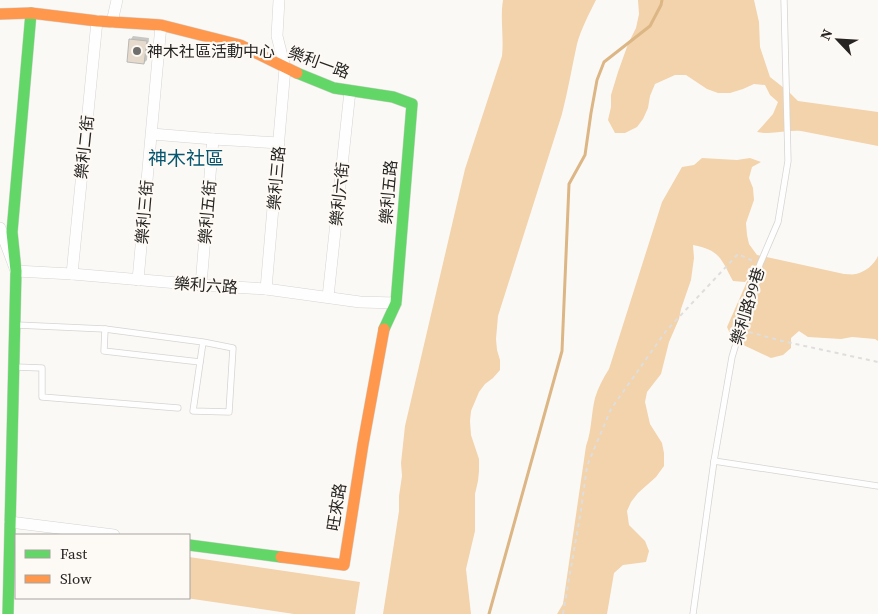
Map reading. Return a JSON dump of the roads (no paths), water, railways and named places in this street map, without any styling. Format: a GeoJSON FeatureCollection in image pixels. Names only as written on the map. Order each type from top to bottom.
{"type":"FeatureCollection","features":[{"type":"Feature","properties":{"kind":"street"},"geometry":{"type":"LineString","coordinates":[[112,22],[117,0]]}},
{"type":"Feature","properties":{"kind":"street","name":"樂利三路"},"geometry":{"type":"LineString","coordinates":[[266,289],[285,68],[277,36],[279,0]]}},
{"type":"Feature","properties":{"kind":"street"},"geometry":{"type":"LineString","coordinates":[[8,614],[16,271],[12,232],[31,13]]}},
{"type":"Feature","properties":{"kind":"street","name":"樂利一路"},"geometry":{"type":"LineString","coordinates":[[0,14],[31,13],[112,22],[161,25],[240,45],[285,68],[334,88],[393,97]]}},
{"type":"Feature","properties":{"kind":"street","name":"樂利二街"},"geometry":{"type":"LineString","coordinates":[[72,274],[97,20]]}},
{"type":"Feature","properties":{"kind":"street","name":"樂利三街"},"geometry":{"type":"LineString","coordinates":[[138,280],[161,25]]}},
{"type":"Feature","properties":{"kind":"street","name":"樂利六街"},"geometry":{"type":"LineString","coordinates":[[328,297],[350,91]]}},
{"type":"Feature","properties":{"kind":"street","name":"樂利五路"},"geometry":{"type":"LineString","coordinates":[[393,97],[412,104],[396,303]]}},
{"type":"Feature","properties":{"kind":"street"},"geometry":{"type":"LineString","coordinates":[[152,134],[279,143]]}},
{"type":"Feature","properties":{"kind":"street","name":"樂利五街"},"geometry":{"type":"LineString","coordinates":[[201,285],[213,139]]}},
{"type":"Feature","properties":{"kind":"street"},"geometry":{"type":"LineString","coordinates":[[0,228],[16,271]]}},
{"type":"Feature","properties":{"kind":"street","name":"樂利六路"},"geometry":{"type":"LineString","coordinates":[[16,271],[266,289],[360,302],[396,303]]}},
{"type":"Feature","properties":{"kind":"street","name":"旺來路"},"geometry":{"type":"LineString","coordinates":[[190,545],[344,565],[384,328],[396,303]]}},
{"type":"Feature","properties":{"kind":"street"},"geometry":{"type":"LineString","coordinates":[[10,522],[106,534]]}},
{"type":"Feature","properties":{"kind":"lane","name":"樂利路99巷"},"geometry":{"type":"LineString","coordinates":[[693,614],[714,461],[732,357],[760,264],[778,222],[788,160],[784,0]]}},
{"type":"Feature","properties":{"kind":"lane"},"geometry":{"type":"LineString","coordinates":[[15,325],[105,329],[203,342],[233,348],[229,412],[192,411],[203,342]]}},
{"type":"Feature","properties":{"kind":"lane"},"geometry":{"type":"LineString","coordinates":[[105,329],[104,351],[200,362]]}},
{"type":"Feature","properties":{"kind":"lane"},"geometry":{"type":"LineString","coordinates":[[14,367],[42,368],[42,397],[178,408]]}},
{"type":"Feature","properties":{"kind":"lane"},"geometry":{"type":"LineString","coordinates":[[714,461],[878,486]]}},
{"type":"Feature","properties":{"kind":"waterway"},"geometry":{"type":"LineString","coordinates":[[489,614],[562,351],[569,184],[585,155],[597,80],[604,62],[650,26],[662,0]]}},
{"type":"Feature","properties":{"kind":"place","name":"神木社區活動中心"},"geometry":{"type":"Point","coordinates":[137,51]}},
{"type":"Feature","properties":{"kind":"district","name":"神木社區"},"geometry":{"type":"Point","coordinates":[186,158]}}]}
